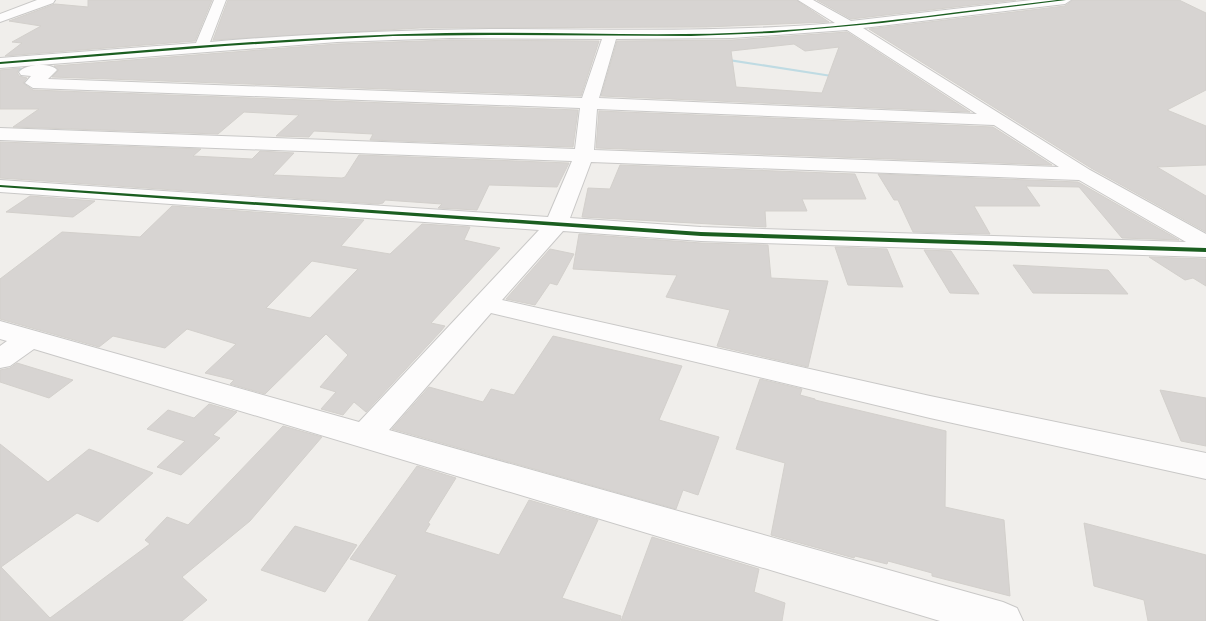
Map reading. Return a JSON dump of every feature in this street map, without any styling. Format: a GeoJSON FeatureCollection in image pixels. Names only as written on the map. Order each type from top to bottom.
{"type":"FeatureCollection","features":[{"type":"Feature","properties":{"kind":"street"},"geometry":{"type":"LineString","coordinates":[[0,18],[49,0]]}},
{"type":"Feature","properties":{"kind":"street"},"geometry":{"type":"LineString","coordinates":[[201,47],[220,0]]}},
{"type":"Feature","properties":{"kind":"street"},"geometry":{"type":"LineString","coordinates":[[804,0],[849,25],[1083,174],[1206,244]]}},
{"type":"Feature","properties":{"kind":"street"},"geometry":{"type":"LineString","coordinates":[[0,63],[275,40],[450,34],[607,46],[849,25],[1065,0]]}},
{"type":"Feature","properties":{"kind":"street"},"geometry":{"type":"LineString","coordinates":[[364,437],[556,225],[584,156],[588,103],[607,46]]}},
{"type":"Feature","properties":{"kind":"street"},"geometry":{"type":"LineString","coordinates":[[0,74],[49,70],[33,83],[272,90],[999,120]]}},
{"type":"Feature","properties":{"kind":"street"},"geometry":{"type":"LineString","coordinates":[[0,134],[1083,174]]}},
{"type":"Feature","properties":{"kind":"street"},"geometry":{"type":"LineString","coordinates":[[0,186],[701,234],[1206,250]]}},
{"type":"Feature","properties":{"kind":"street"},"geometry":{"type":"LineString","coordinates":[[484,304],[930,406],[1206,466]]}},
{"type":"Feature","properties":{"kind":"street"},"geometry":{"type":"LineString","coordinates":[[0,359],[15,334],[364,437],[1003,621]]}},
{"type":"Feature","properties":{"kind":"building"},"geometry":{"type":"Polygon","coordinates":[[[88,0],[212,0],[195,41],[5,56],[22,43],[12,42],[41,26],[9,21],[55,4],[88,7],[88,0]]]}},
{"type":"Feature","properties":{"kind":"building"},"geometry":{"type":"Polygon","coordinates":[[[228,0],[796,0],[829,22],[706,27],[420,28],[213,40],[228,0]]]}},
{"type":"Feature","properties":{"kind":"building"},"geometry":{"type":"Polygon","coordinates":[[[817,0],[1016,0],[851,19],[817,0]]]}},
{"type":"Feature","properties":{"kind":"building"},"geometry":{"type":"Polygon","coordinates":[[[1073,0],[1179,0],[1206,13],[1206,90],[1167,110],[1206,126],[1206,165],[1157,167],[1206,196],[1206,232],[1091,168],[869,29],[1065,6],[1073,0]]]}},
{"type":"Feature","properties":{"kind":"building"},"geometry":{"type":"Polygon","coordinates":[[[847,32],[970,112],[601,96],[617,41],[732,40],[847,32]],[[794,44],[731,51],[736,87],[822,93],[839,47],[805,51],[794,44]]]}},
{"type":"Feature","properties":{"kind":"building"},"geometry":{"type":"Polygon","coordinates":[[[450,40],[599,41],[581,96],[52,77],[59,70],[54,66],[337,44],[450,40]]]}},
{"type":"Feature","properties":{"kind":"building"},"geometry":{"type":"Polygon","coordinates":[[[20,68],[17,72],[19,76],[27,78],[23,83],[33,90],[578,110],[573,147],[370,140],[373,134],[314,131],[309,137],[276,136],[299,115],[244,112],[218,134],[13,127],[39,109],[0,109],[0,70],[20,68]]]}},
{"type":"Feature","properties":{"kind":"building"},"geometry":{"type":"Polygon","coordinates":[[[599,111],[993,127],[1052,165],[596,148],[599,111]]]}},
{"type":"Feature","properties":{"kind":"building"},"geometry":{"type":"Polygon","coordinates":[[[0,142],[201,149],[193,156],[252,159],[260,151],[294,153],[273,175],[342,178],[345,177],[359,155],[569,163],[557,187],[489,185],[477,210],[438,208],[442,204],[385,200],[383,203],[378,204],[0,178],[0,142]]]}},
{"type":"Feature","properties":{"kind":"building"},"geometry":{"type":"Polygon","coordinates":[[[620,165],[855,174],[866,199],[802,199],[807,211],[765,211],[766,227],[582,217],[588,188],[610,189],[620,165]]]}},
{"type":"Feature","properties":{"kind":"building"},"geometry":{"type":"Polygon","coordinates":[[[878,174],[1078,182],[1179,240],[1122,238],[1079,187],[1026,186],[1040,206],[974,206],[990,234],[913,232],[898,200],[894,200],[878,174]]]}},
{"type":"Feature","properties":{"kind":"building"},"geometry":{"type":"Polygon","coordinates":[[[30,196],[95,201],[73,217],[6,212],[30,196]]]}},
{"type":"Feature","properties":{"kind":"building"},"geometry":{"type":"Polygon","coordinates":[[[172,206],[364,220],[341,246],[390,254],[422,224],[470,227],[464,240],[500,248],[431,323],[445,326],[441,331],[366,412],[354,402],[343,415],[321,409],[336,392],[320,387],[348,355],[326,334],[265,394],[230,384],[234,380],[205,373],[236,344],[187,329],[165,348],[113,336],[99,347],[0,319],[0,279],[62,232],[140,237],[172,206]],[[312,261],[266,308],[310,318],[358,269],[312,261]]]}},
{"type":"Feature","properties":{"kind":"building"},"geometry":{"type":"Polygon","coordinates":[[[579,234],[701,243],[768,245],[771,278],[828,281],[808,367],[717,346],[730,310],[666,297],[677,275],[573,269],[579,234]]]}},
{"type":"Feature","properties":{"kind":"building"},"geometry":{"type":"Polygon","coordinates":[[[835,247],[887,249],[903,287],[848,285],[835,247]]]}},
{"type":"Feature","properties":{"kind":"building"},"geometry":{"type":"Polygon","coordinates":[[[550,249],[574,254],[557,285],[550,283],[535,305],[506,299],[550,249]]]}},
{"type":"Feature","properties":{"kind":"building"},"geometry":{"type":"Polygon","coordinates":[[[924,250],[951,251],[979,294],[950,293],[924,250]]]}},
{"type":"Feature","properties":{"kind":"building"},"geometry":{"type":"Polygon","coordinates":[[[1149,257],[1206,259],[1206,286],[1193,278],[1185,280],[1149,257]]]}},
{"type":"Feature","properties":{"kind":"building"},"geometry":{"type":"Polygon","coordinates":[[[1013,265],[1108,270],[1128,294],[1033,293],[1013,265]]]}},
{"type":"Feature","properties":{"kind":"building"},"geometry":{"type":"Polygon","coordinates":[[[553,336],[682,366],[659,420],[719,437],[698,495],[683,490],[676,509],[392,429],[429,387],[483,402],[491,389],[514,395],[553,336]]]}},
{"type":"Feature","properties":{"kind":"building"},"geometry":{"type":"Polygon","coordinates":[[[17,363],[73,380],[49,398],[0,382],[0,370],[10,368],[17,363]]]}},
{"type":"Feature","properties":{"kind":"building"},"geometry":{"type":"Polygon","coordinates":[[[760,379],[802,389],[800,395],[815,400],[946,431],[945,507],[1004,520],[1010,596],[932,576],[932,573],[888,561],[887,564],[855,556],[854,558],[771,535],[785,463],[736,449],[760,379]]]}},
{"type":"Feature","properties":{"kind":"building"},"geometry":{"type":"Polygon","coordinates":[[[1160,390],[1206,398],[1206,446],[1181,441],[1160,390]]]}},
{"type":"Feature","properties":{"kind":"building"},"geometry":{"type":"Polygon","coordinates":[[[209,404],[237,412],[213,435],[220,438],[181,475],[157,467],[185,441],[147,429],[168,410],[194,418],[209,404]]]}},
{"type":"Feature","properties":{"kind":"building"},"geometry":{"type":"Polygon","coordinates":[[[283,426],[322,437],[250,521],[182,577],[207,600],[182,621],[0,621],[0,444],[48,482],[89,449],[153,473],[98,522],[77,513],[1,567],[50,618],[150,544],[145,540],[167,517],[188,525],[283,426]]]}},
{"type":"Feature","properties":{"kind":"building"},"geometry":{"type":"Polygon","coordinates":[[[417,466],[456,478],[428,523],[430,524],[425,532],[499,555],[529,500],[598,520],[562,598],[621,616],[620,621],[368,621],[397,575],[350,559],[417,466]]]}},
{"type":"Feature","properties":{"kind":"building"},"geometry":{"type":"Polygon","coordinates":[[[1084,523],[1206,555],[1206,621],[1148,621],[1144,600],[1094,586],[1084,523]]]}},
{"type":"Feature","properties":{"kind":"building"},"geometry":{"type":"Polygon","coordinates":[[[295,526],[357,545],[325,592],[261,570],[295,526]]]}},
{"type":"Feature","properties":{"kind":"building"},"geometry":{"type":"Polygon","coordinates":[[[652,537],[759,569],[754,592],[785,603],[782,621],[621,621],[652,537]]]}},
{"type":"Feature","properties":{"kind":"waterway"},"geometry":{"type":"LineString","coordinates":[[723,59],[838,77]]}},
{"type":"Feature","properties":{"kind":"waterway"},"geometry":{"type":"LineString","coordinates":[[0,71],[33,68]]}},
{"type":"Feature","properties":{"kind":"cycle path"},"geometry":{"type":"LineString","coordinates":[[0,63],[225,45],[393,35],[691,35],[772,32],[882,22],[1065,0]]}},
{"type":"Feature","properties":{"kind":"cycle path"},"geometry":{"type":"LineString","coordinates":[[0,186],[701,234],[1206,250]]}}]}
